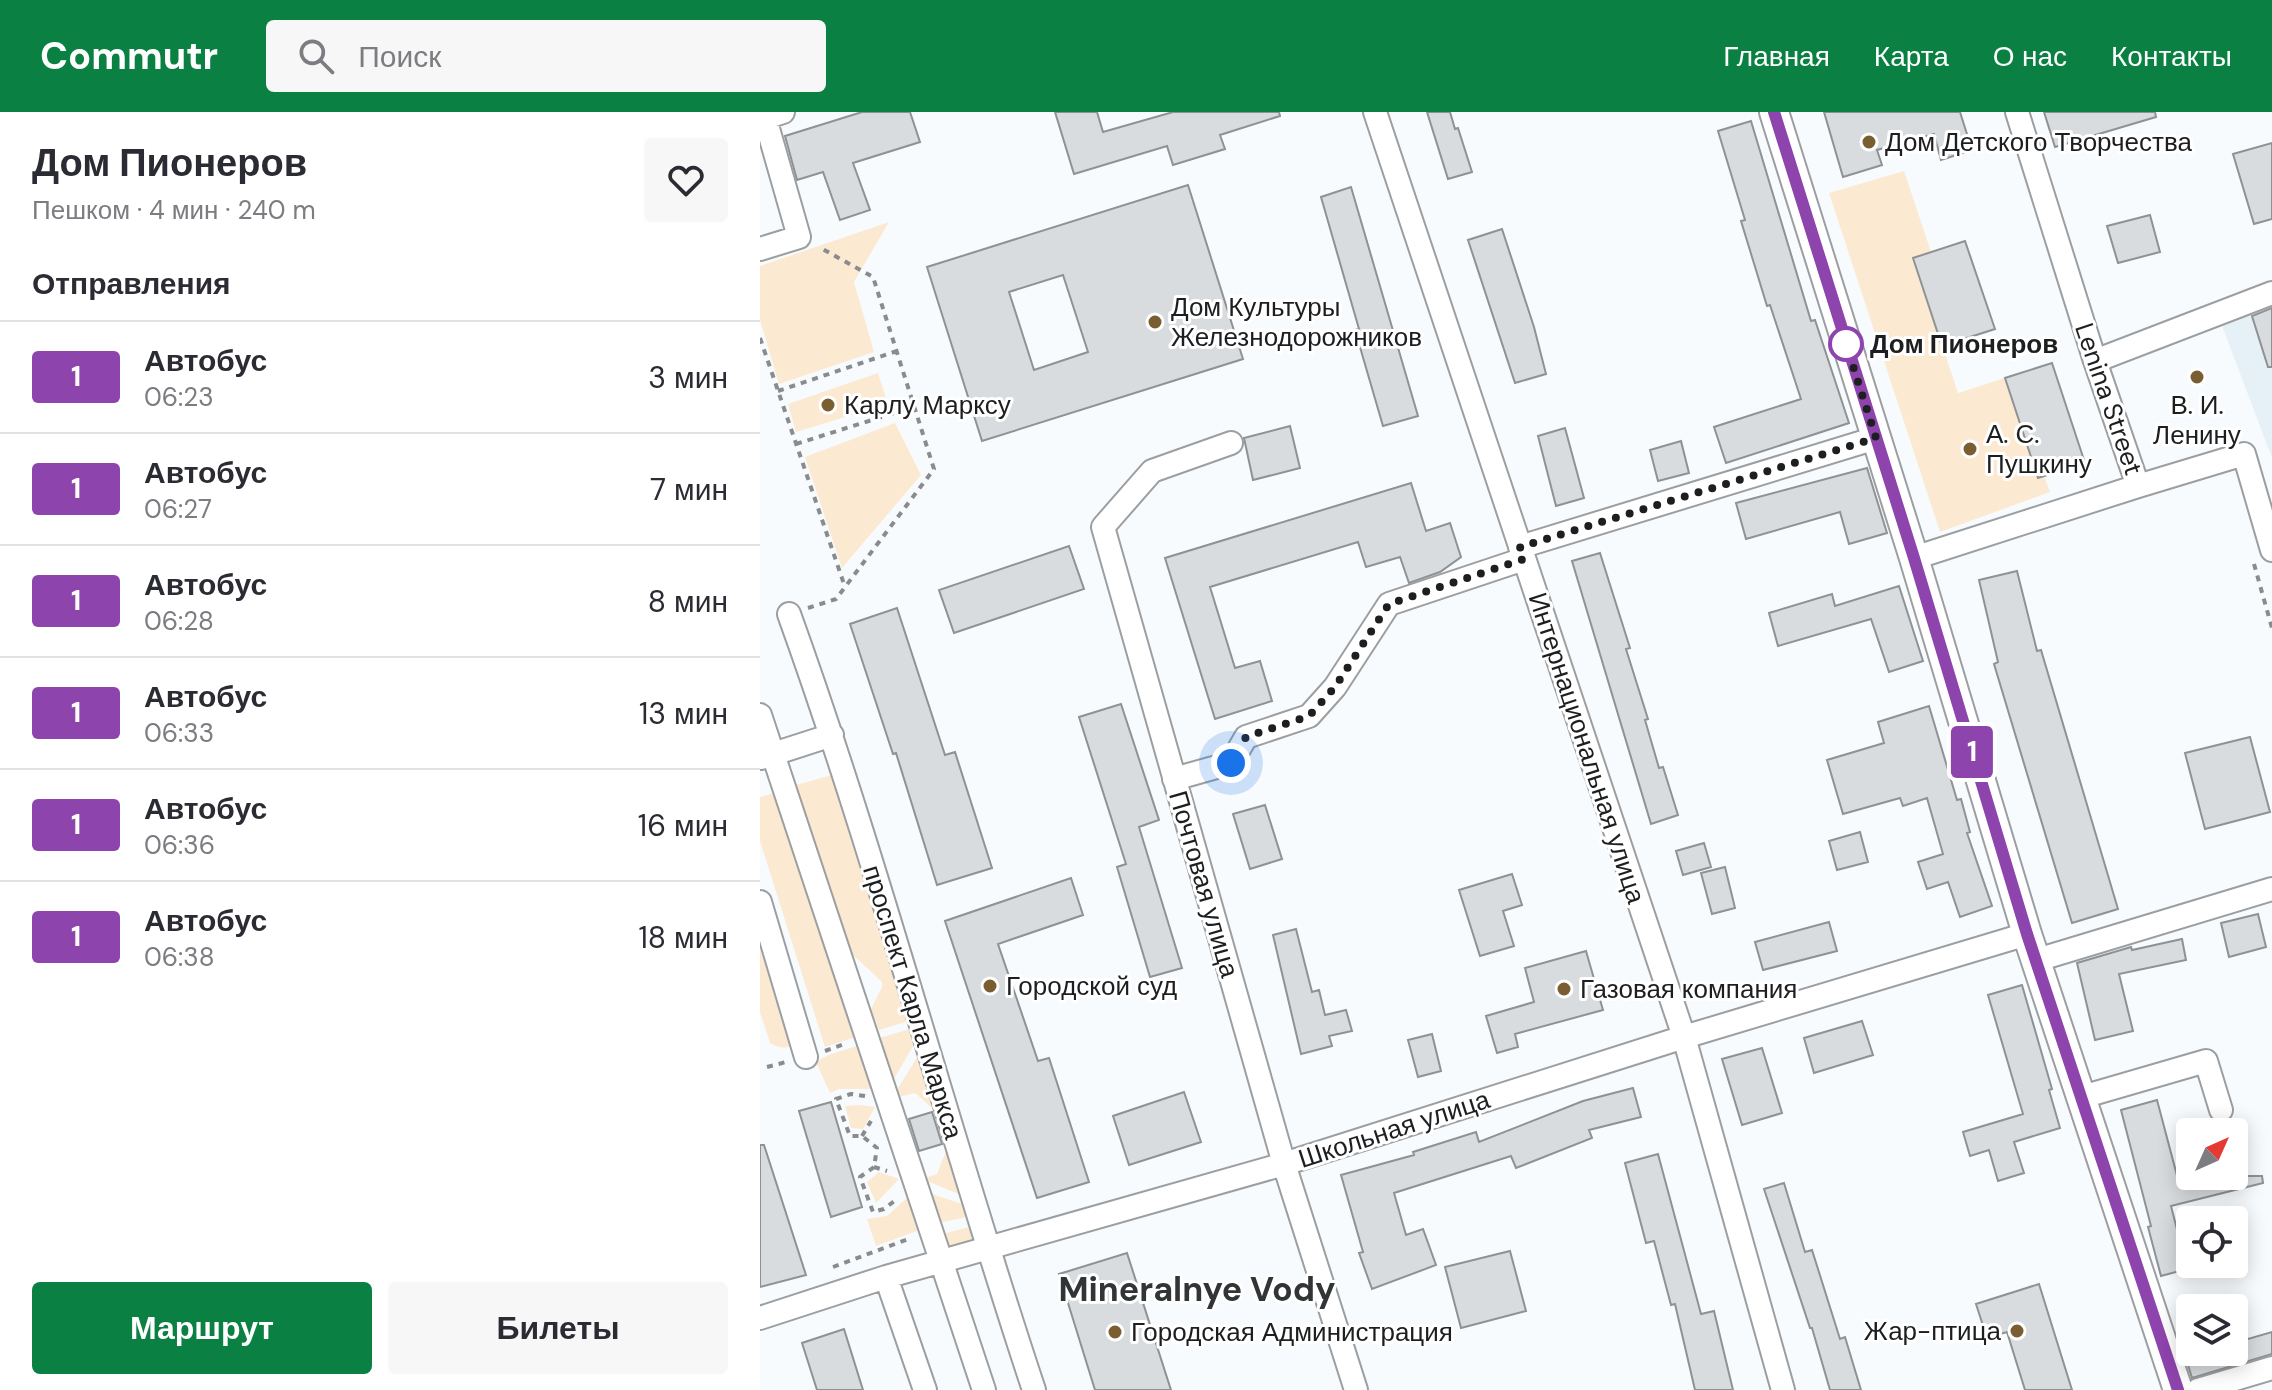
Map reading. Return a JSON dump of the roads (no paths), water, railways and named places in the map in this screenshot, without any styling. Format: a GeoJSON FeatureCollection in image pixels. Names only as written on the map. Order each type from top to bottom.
{"type":"FeatureCollection","features":[{"type":"Feature","properties":{"kind":"main road"},"geometry":{"type":"LineString","coordinates":[[1774,112],[2032,947],[2178,1390]]}},
{"type":"Feature","properties":{"kind":"street"},"geometry":{"type":"LineString","coordinates":[[760,249],[799,237],[765,118],[783,112]]}},
{"type":"Feature","properties":{"kind":"street","name":"Интернациональная улица"},"geometry":{"type":"LineString","coordinates":[[1375,112],[1684,1037],[1783,1390]]}},
{"type":"Feature","properties":{"kind":"street","name":"Lenina Street"},"geometry":{"type":"LineString","coordinates":[[2017,112],[2095,361],[2138,486],[2244,454],[2272,550]]}},
{"type":"Feature","properties":{"kind":"street"},"geometry":{"type":"LineString","coordinates":[[2095,361],[2272,293]]}},
{"type":"Feature","properties":{"kind":"street"},"geometry":{"type":"LineString","coordinates":[[1174,779],[1231,763],[1246,737],[1309,716],[1335,687],[1389,604],[1522,553],[1876,438]]}},
{"type":"Feature","properties":{"kind":"street","name":"Почтовая улица"},"geometry":{"type":"LineString","coordinates":[[1231,443],[1152,471],[1103,527],[1284,1164],[1356,1390]]}},
{"type":"Feature","properties":{"kind":"street"},"geometry":{"type":"LineString","coordinates":[[1914,558],[2138,486]]}},
{"type":"Feature","properties":{"kind":"street","name":"проспект Карла Маркса"},"geometry":{"type":"LineString","coordinates":[[789,614],[832,735],[1034,1390]]}},
{"type":"Feature","properties":{"kind":"street","name":"проспект Карла Маркса"},"geometry":{"type":"LineString","coordinates":[[760,715],[767,756],[867,1037],[984,1390]]}},
{"type":"Feature","properties":{"kind":"street"},"geometry":{"type":"LineString","coordinates":[[767,756],[832,735]]}},
{"type":"Feature","properties":{"kind":"street","name":"Школьная улица"},"geometry":{"type":"LineString","coordinates":[[760,1318],[940,1261],[1284,1164],[1684,1037],[2272,889]]}},
{"type":"Feature","properties":{"kind":"street"},"geometry":{"type":"LineString","coordinates":[[760,902],[806,1057]]}},
{"type":"Feature","properties":{"kind":"street"},"geometry":{"type":"LineString","coordinates":[[2082,1097],[2206,1061],[2221,1110]]}},
{"type":"Feature","properties":{"kind":"street"},"geometry":{"type":"LineString","coordinates":[[886,1277],[925,1390]]}},
{"type":"Feature","properties":{"kind":"street"},"geometry":{"type":"LineString","coordinates":[[2198,1390],[2272,1368]]}},
{"type":"Feature","properties":{"kind":"place","name":"Дом Детского Творчества"},"geometry":{"type":"Point","coordinates":[1869,142]}},
{"type":"Feature","properties":{"kind":"place","name":"Дом Культуры Железнодорожников"},"geometry":{"type":"Point","coordinates":[1155,322]}},
{"type":"Feature","properties":{"kind":"place","name":"Дом Пионеров"},"geometry":{"type":"Point","coordinates":[1846,344]}},
{"type":"Feature","properties":{"kind":"place","name":"В. И. Ленину"},"geometry":{"type":"Point","coordinates":[2197,377]}},
{"type":"Feature","properties":{"kind":"place","name":"Карлу Марксу"},"geometry":{"type":"Point","coordinates":[828,405]}},
{"type":"Feature","properties":{"kind":"place","name":"А. С. Пушкину"},"geometry":{"type":"Point","coordinates":[1970,449]}},
{"type":"Feature","properties":{"kind":"place","name":"Городской суд"},"geometry":{"type":"Point","coordinates":[990,986]}},
{"type":"Feature","properties":{"kind":"place","name":"Газовая компания"},"geometry":{"type":"Point","coordinates":[1564,989]}},
{"type":"Feature","properties":{"kind":"place","name":"Жар-птица"},"geometry":{"type":"Point","coordinates":[2017,1331]}},
{"type":"Feature","properties":{"kind":"place","name":"Городская Администрация"},"geometry":{"type":"Point","coordinates":[1115,1332]}},
{"type":"Feature","properties":{"kind":"district","name":"Mineralnye Vody"},"geometry":{"type":"Point","coordinates":[1197,1289]}}]}
